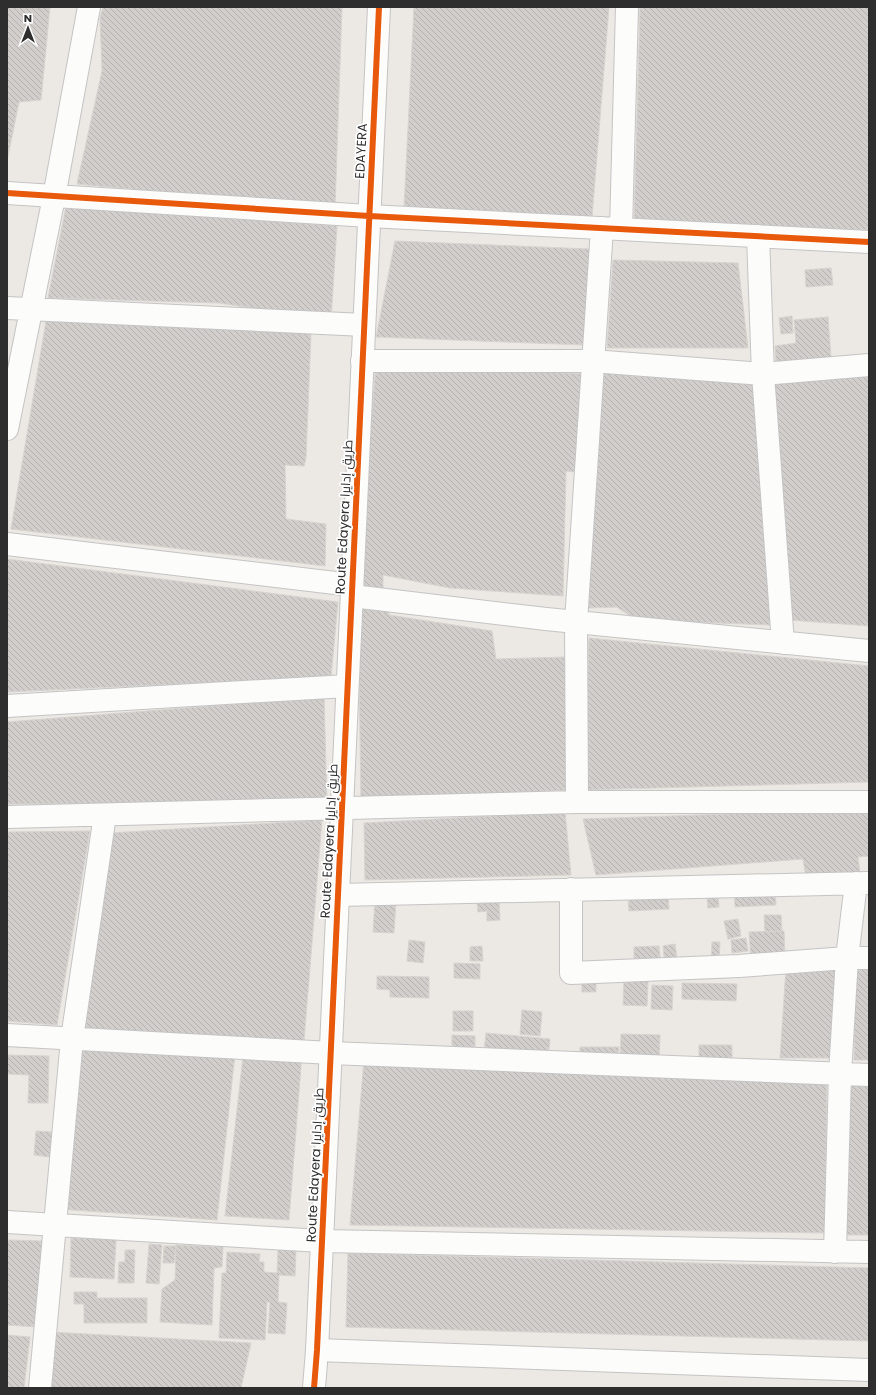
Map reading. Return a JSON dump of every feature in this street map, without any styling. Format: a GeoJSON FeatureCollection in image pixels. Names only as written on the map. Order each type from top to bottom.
{"type":"FeatureCollection","features":[{"type":"Feature","properties":{"kind":"street"},"geometry":{"type":"LineString","coordinates":[[7,429],[54,197],[89,7]]}},
{"type":"Feature","properties":{"kind":"street","name":"EDAYERA"},"geometry":{"type":"LineString","coordinates":[[364,324],[379,7]]}},
{"type":"Feature","properties":{"kind":"street"},"geometry":{"type":"LineString","coordinates":[[577,802],[576,622],[592,361],[611,228],[627,7]]}},
{"type":"Feature","properties":{"kind":"street"},"geometry":{"type":"LineString","coordinates":[[7,194],[369,216],[869,242]]}},
{"type":"Feature","properties":{"kind":"street"},"geometry":{"type":"LineString","coordinates":[[758,236],[763,374],[783,643]]}},
{"type":"Feature","properties":{"kind":"street"},"geometry":{"type":"LineString","coordinates":[[7,308],[364,324]]}},
{"type":"Feature","properties":{"kind":"street","name":"Route Edayera طريق إدايرا"},"geometry":{"type":"LineString","coordinates":[[314,1388],[331,1054],[364,324]]}},
{"type":"Feature","properties":{"kind":"street"},"geometry":{"type":"LineString","coordinates":[[362,361],[592,361],[763,374],[869,365]]}},
{"type":"Feature","properties":{"kind":"street"},"geometry":{"type":"LineString","coordinates":[[7,544],[576,622],[869,651]]}},
{"type":"Feature","properties":{"kind":"street"},"geometry":{"type":"LineString","coordinates":[[7,706],[347,686]]}},
{"type":"Feature","properties":{"kind":"street"},"geometry":{"type":"LineString","coordinates":[[7,816],[105,815],[577,802],[869,802]]}},
{"type":"Feature","properties":{"kind":"street"},"geometry":{"type":"LineString","coordinates":[[40,1388],[72,1039],[105,815]]}},
{"type":"Feature","properties":{"kind":"street"},"geometry":{"type":"LineString","coordinates":[[338,895],[863,883],[848,958],[840,1074],[835,1252]]}},
{"type":"Feature","properties":{"kind":"street"},"geometry":{"type":"LineString","coordinates":[[572,889],[571,973],[738,966],[848,958],[869,958]]}},
{"type":"Feature","properties":{"kind":"street"},"geometry":{"type":"LineString","coordinates":[[7,1035],[331,1054],[869,1075]]}},
{"type":"Feature","properties":{"kind":"street"},"geometry":{"type":"LineString","coordinates":[[7,1222],[322,1241],[869,1252]]}},
{"type":"Feature","properties":{"kind":"street"},"geometry":{"type":"LineString","coordinates":[[317,1350],[869,1370]]}},
{"type":"Feature","properties":{"kind":"building"},"geometry":{"type":"Polygon","coordinates":[[[7,7],[50,7],[41,100],[19,102],[7,161],[7,7]]]}},
{"type":"Feature","properties":{"kind":"building"},"geometry":{"type":"Polygon","coordinates":[[[103,7],[342,7],[335,208],[77,184],[102,71],[100,18],[103,7]]]}},
{"type":"Feature","properties":{"kind":"building"},"geometry":{"type":"Polygon","coordinates":[[[414,7],[609,7],[592,217],[404,208],[414,7]]]}},
{"type":"Feature","properties":{"kind":"building"},"geometry":{"type":"Polygon","coordinates":[[[640,7],[869,7],[869,230],[634,223],[640,7]]]}},
{"type":"Feature","properties":{"kind":"building"},"geometry":{"type":"Polygon","coordinates":[[[66,206],[337,226],[331,320],[219,303],[48,298],[66,206]]]}},
{"type":"Feature","properties":{"kind":"building"},"geometry":{"type":"Polygon","coordinates":[[[395,241],[590,249],[584,345],[376,337],[395,241]]]}},
{"type":"Feature","properties":{"kind":"building"},"geometry":{"type":"Polygon","coordinates":[[[613,260],[738,263],[748,348],[607,348],[613,260]]]}},
{"type":"Feature","properties":{"kind":"building"},"geometry":{"type":"Polygon","coordinates":[[[831,268],[833,285],[806,287],[805,270],[831,268]]]}},
{"type":"Feature","properties":{"kind":"building"},"geometry":{"type":"Polygon","coordinates":[[[792,316],[793,333],[781,334],[779,318],[792,316]]]}},
{"type":"Feature","properties":{"kind":"building"},"geometry":{"type":"Polygon","coordinates":[[[828,317],[831,357],[776,362],[775,346],[796,343],[794,320],[828,317]]]}},
{"type":"Feature","properties":{"kind":"building"},"geometry":{"type":"Polygon","coordinates":[[[46,321],[311,332],[306,458],[304,466],[285,465],[286,519],[326,524],[325,566],[11,529],[46,321]]]}},
{"type":"Feature","properties":{"kind":"building"},"geometry":{"type":"Polygon","coordinates":[[[376,364],[584,374],[583,473],[566,471],[563,596],[450,588],[383,575],[383,590],[358,586],[376,364]]]}},
{"type":"Feature","properties":{"kind":"building"},"geometry":{"type":"Polygon","coordinates":[[[593,369],[630,369],[630,376],[753,380],[771,625],[636,620],[617,607],[588,608],[593,369]]]}},
{"type":"Feature","properties":{"kind":"building"},"geometry":{"type":"Polygon","coordinates":[[[869,374],[869,626],[789,620],[768,379],[869,374]]]}},
{"type":"Feature","properties":{"kind":"building"},"geometry":{"type":"Polygon","coordinates":[[[7,559],[338,602],[331,677],[7,692],[7,559]]]}},
{"type":"Feature","properties":{"kind":"building"},"geometry":{"type":"Polygon","coordinates":[[[387,605],[389,615],[492,631],[496,659],[565,657],[569,790],[361,800],[358,606],[387,605]]]}},
{"type":"Feature","properties":{"kind":"building"},"geometry":{"type":"Polygon","coordinates":[[[589,638],[869,666],[869,782],[584,790],[589,638]]]}},
{"type":"Feature","properties":{"kind":"building"},"geometry":{"type":"Polygon","coordinates":[[[324,697],[327,803],[7,804],[7,722],[324,697]]]}},
{"type":"Feature","properties":{"kind":"building"},"geometry":{"type":"Polygon","coordinates":[[[869,809],[869,856],[858,857],[860,873],[806,877],[803,859],[596,875],[583,819],[869,809]]]}},
{"type":"Feature","properties":{"kind":"building"},"geometry":{"type":"Polygon","coordinates":[[[565,812],[571,875],[365,880],[364,823],[565,812]]]}},
{"type":"Feature","properties":{"kind":"building"},"geometry":{"type":"Polygon","coordinates":[[[322,820],[304,1041],[85,1029],[110,833],[322,820]]]}},
{"type":"Feature","properties":{"kind":"building"},"geometry":{"type":"Polygon","coordinates":[[[90,831],[57,1025],[7,1021],[7,832],[90,831]]]}},
{"type":"Feature","properties":{"kind":"building"},"geometry":{"type":"Polygon","coordinates":[[[775,889],[776,905],[735,907],[734,891],[775,889]]]}},
{"type":"Feature","properties":{"kind":"building"},"geometry":{"type":"Polygon","coordinates":[[[668,894],[669,909],[629,911],[628,896],[668,894]]]}},
{"type":"Feature","properties":{"kind":"building"},"geometry":{"type":"Polygon","coordinates":[[[707,895],[718,895],[719,907],[708,908],[707,895]]]}},
{"type":"Feature","properties":{"kind":"building"},"geometry":{"type":"Polygon","coordinates":[[[375,899],[396,901],[394,933],[373,932],[375,899]]]}},
{"type":"Feature","properties":{"kind":"building"},"geometry":{"type":"Polygon","coordinates":[[[499,902],[500,920],[487,921],[487,911],[478,912],[477,903],[499,902]]]}},
{"type":"Feature","properties":{"kind":"building"},"geometry":{"type":"Polygon","coordinates":[[[764,915],[781,915],[782,931],[765,932],[764,915]]]}},
{"type":"Feature","properties":{"kind":"building"},"geometry":{"type":"Polygon","coordinates":[[[738,919],[741,936],[728,939],[724,921],[738,919]]]}},
{"type":"Feature","properties":{"kind":"building"},"geometry":{"type":"Polygon","coordinates":[[[784,931],[785,959],[751,961],[749,932],[784,931]]]}},
{"type":"Feature","properties":{"kind":"building"},"geometry":{"type":"Polygon","coordinates":[[[746,938],[748,951],[732,953],[731,940],[746,938]]]}},
{"type":"Feature","properties":{"kind":"building"},"geometry":{"type":"Polygon","coordinates":[[[409,940],[425,942],[423,963],[407,961],[409,940]]]}},
{"type":"Feature","properties":{"kind":"building"},"geometry":{"type":"Polygon","coordinates":[[[712,942],[720,942],[719,963],[711,963],[712,942]]]}},
{"type":"Feature","properties":{"kind":"building"},"geometry":{"type":"Polygon","coordinates":[[[675,944],[678,965],[665,967],[663,946],[675,944]]]}},
{"type":"Feature","properties":{"kind":"building"},"geometry":{"type":"Polygon","coordinates":[[[482,946],[483,961],[470,961],[470,947],[482,946]]]}},
{"type":"Feature","properties":{"kind":"building"},"geometry":{"type":"Polygon","coordinates":[[[659,946],[661,965],[634,967],[634,947],[659,946]]]}},
{"type":"Feature","properties":{"kind":"building"},"geometry":{"type":"Polygon","coordinates":[[[454,963],[480,964],[480,979],[454,978],[454,963]]]}},
{"type":"Feature","properties":{"kind":"building"},"geometry":{"type":"Polygon","coordinates":[[[839,966],[833,1058],[780,1058],[786,968],[839,966]]]}},
{"type":"Feature","properties":{"kind":"building"},"geometry":{"type":"Polygon","coordinates":[[[869,967],[869,1060],[854,1060],[855,968],[869,967]]]}},
{"type":"Feature","properties":{"kind":"building"},"geometry":{"type":"Polygon","coordinates":[[[377,976],[429,977],[429,998],[390,997],[390,990],[377,989],[377,976]]]}},
{"type":"Feature","properties":{"kind":"building"},"geometry":{"type":"Polygon","coordinates":[[[582,978],[596,978],[596,992],[582,992],[582,978]]]}},
{"type":"Feature","properties":{"kind":"building"},"geometry":{"type":"Polygon","coordinates":[[[624,980],[648,981],[647,1006],[623,1005],[624,980]]]}},
{"type":"Feature","properties":{"kind":"building"},"geometry":{"type":"Polygon","coordinates":[[[682,983],[737,984],[736,1001],[682,999],[682,983]]]}},
{"type":"Feature","properties":{"kind":"building"},"geometry":{"type":"Polygon","coordinates":[[[652,985],[673,986],[672,1010],[651,1009],[652,985]]]}},
{"type":"Feature","properties":{"kind":"building"},"geometry":{"type":"Polygon","coordinates":[[[522,1010],[542,1012],[540,1036],[520,1034],[522,1010]]]}},
{"type":"Feature","properties":{"kind":"building"},"geometry":{"type":"Polygon","coordinates":[[[453,1011],[473,1011],[473,1031],[453,1031],[453,1011]]]}},
{"type":"Feature","properties":{"kind":"building"},"geometry":{"type":"Polygon","coordinates":[[[486,1033],[550,1039],[548,1057],[484,1051],[486,1033]]]}},
{"type":"Feature","properties":{"kind":"building"},"geometry":{"type":"Polygon","coordinates":[[[621,1034],[660,1035],[659,1066],[620,1064],[621,1034]]]}},
{"type":"Feature","properties":{"kind":"building"},"geometry":{"type":"Polygon","coordinates":[[[452,1035],[475,1036],[475,1049],[452,1049],[452,1035]]]}},
{"type":"Feature","properties":{"kind":"building"},"geometry":{"type":"Polygon","coordinates":[[[699,1045],[732,1045],[732,1060],[699,1059],[699,1045]]]}},
{"type":"Feature","properties":{"kind":"building"},"geometry":{"type":"Polygon","coordinates":[[[580,1047],[619,1047],[618,1060],[580,1059],[580,1047]]]}},
{"type":"Feature","properties":{"kind":"building"},"geometry":{"type":"Polygon","coordinates":[[[82,1048],[235,1054],[217,1220],[58,1209],[82,1048]]]}},
{"type":"Feature","properties":{"kind":"building"},"geometry":{"type":"Polygon","coordinates":[[[302,1054],[289,1220],[225,1216],[243,1057],[302,1054]]]}},
{"type":"Feature","properties":{"kind":"building"},"geometry":{"type":"Polygon","coordinates":[[[7,1055],[49,1056],[48,1103],[28,1103],[29,1075],[7,1074],[7,1055]]]}},
{"type":"Feature","properties":{"kind":"building"},"geometry":{"type":"Polygon","coordinates":[[[364,1060],[827,1074],[825,1233],[350,1225],[364,1060]]]}},
{"type":"Feature","properties":{"kind":"building"},"geometry":{"type":"Polygon","coordinates":[[[869,1078],[869,1235],[843,1235],[845,1079],[869,1078]]]}},
{"type":"Feature","properties":{"kind":"building"},"geometry":{"type":"Polygon","coordinates":[[[36,1131],[52,1132],[50,1157],[34,1155],[36,1131]]]}},
{"type":"Feature","properties":{"kind":"building"},"geometry":{"type":"Polygon","coordinates":[[[71,1238],[116,1239],[114,1279],[70,1277],[71,1238]]]}},
{"type":"Feature","properties":{"kind":"building"},"geometry":{"type":"Polygon","coordinates":[[[7,1240],[42,1241],[38,1327],[7,1325],[7,1240]]]}},
{"type":"Feature","properties":{"kind":"building"},"geometry":{"type":"Polygon","coordinates":[[[149,1244],[162,1245],[159,1284],[146,1283],[149,1244]]]}},
{"type":"Feature","properties":{"kind":"building"},"geometry":{"type":"Polygon","coordinates":[[[176,1245],[223,1247],[222,1267],[214,1268],[212,1325],[160,1322],[162,1289],[175,1280],[176,1245]]]}},
{"type":"Feature","properties":{"kind":"building"},"geometry":{"type":"Polygon","coordinates":[[[164,1246],[176,1246],[174,1263],[163,1263],[164,1246]]]}},
{"type":"Feature","properties":{"kind":"building"},"geometry":{"type":"Polygon","coordinates":[[[125,1250],[135,1250],[134,1283],[118,1283],[119,1262],[125,1262],[125,1250]]]}},
{"type":"Feature","properties":{"kind":"building"},"geometry":{"type":"Polygon","coordinates":[[[278,1250],[296,1250],[295,1276],[279,1275],[278,1302],[287,1303],[285,1334],[268,1333],[270,1302],[267,1302],[265,1340],[219,1338],[222,1273],[226,1273],[227,1252],[260,1254],[259,1262],[264,1262],[264,1272],[277,1273],[278,1250]]]}},
{"type":"Feature","properties":{"kind":"building"},"geometry":{"type":"Polygon","coordinates":[[[348,1253],[869,1268],[869,1341],[346,1327],[348,1253]]]}},
{"type":"Feature","properties":{"kind":"building"},"geometry":{"type":"Polygon","coordinates":[[[74,1292],[97,1292],[97,1298],[147,1298],[147,1323],[84,1323],[84,1304],[74,1304],[74,1292]]]}},
{"type":"Feature","properties":{"kind":"building"},"geometry":{"type":"Polygon","coordinates":[[[50,1332],[251,1343],[241,1388],[52,1388],[50,1332]]]}},
{"type":"Feature","properties":{"kind":"building"},"geometry":{"type":"Polygon","coordinates":[[[7,1335],[30,1337],[24,1388],[7,1388],[7,1335]]]}},
{"type":"Feature","properties":{"kind":"cycle path"},"geometry":{"type":"LineString","coordinates":[[314,1388],[317,1350],[379,7]]}},
{"type":"Feature","properties":{"kind":"cycle path"},"geometry":{"type":"LineString","coordinates":[[7,193],[369,216],[869,242]]}}]}
